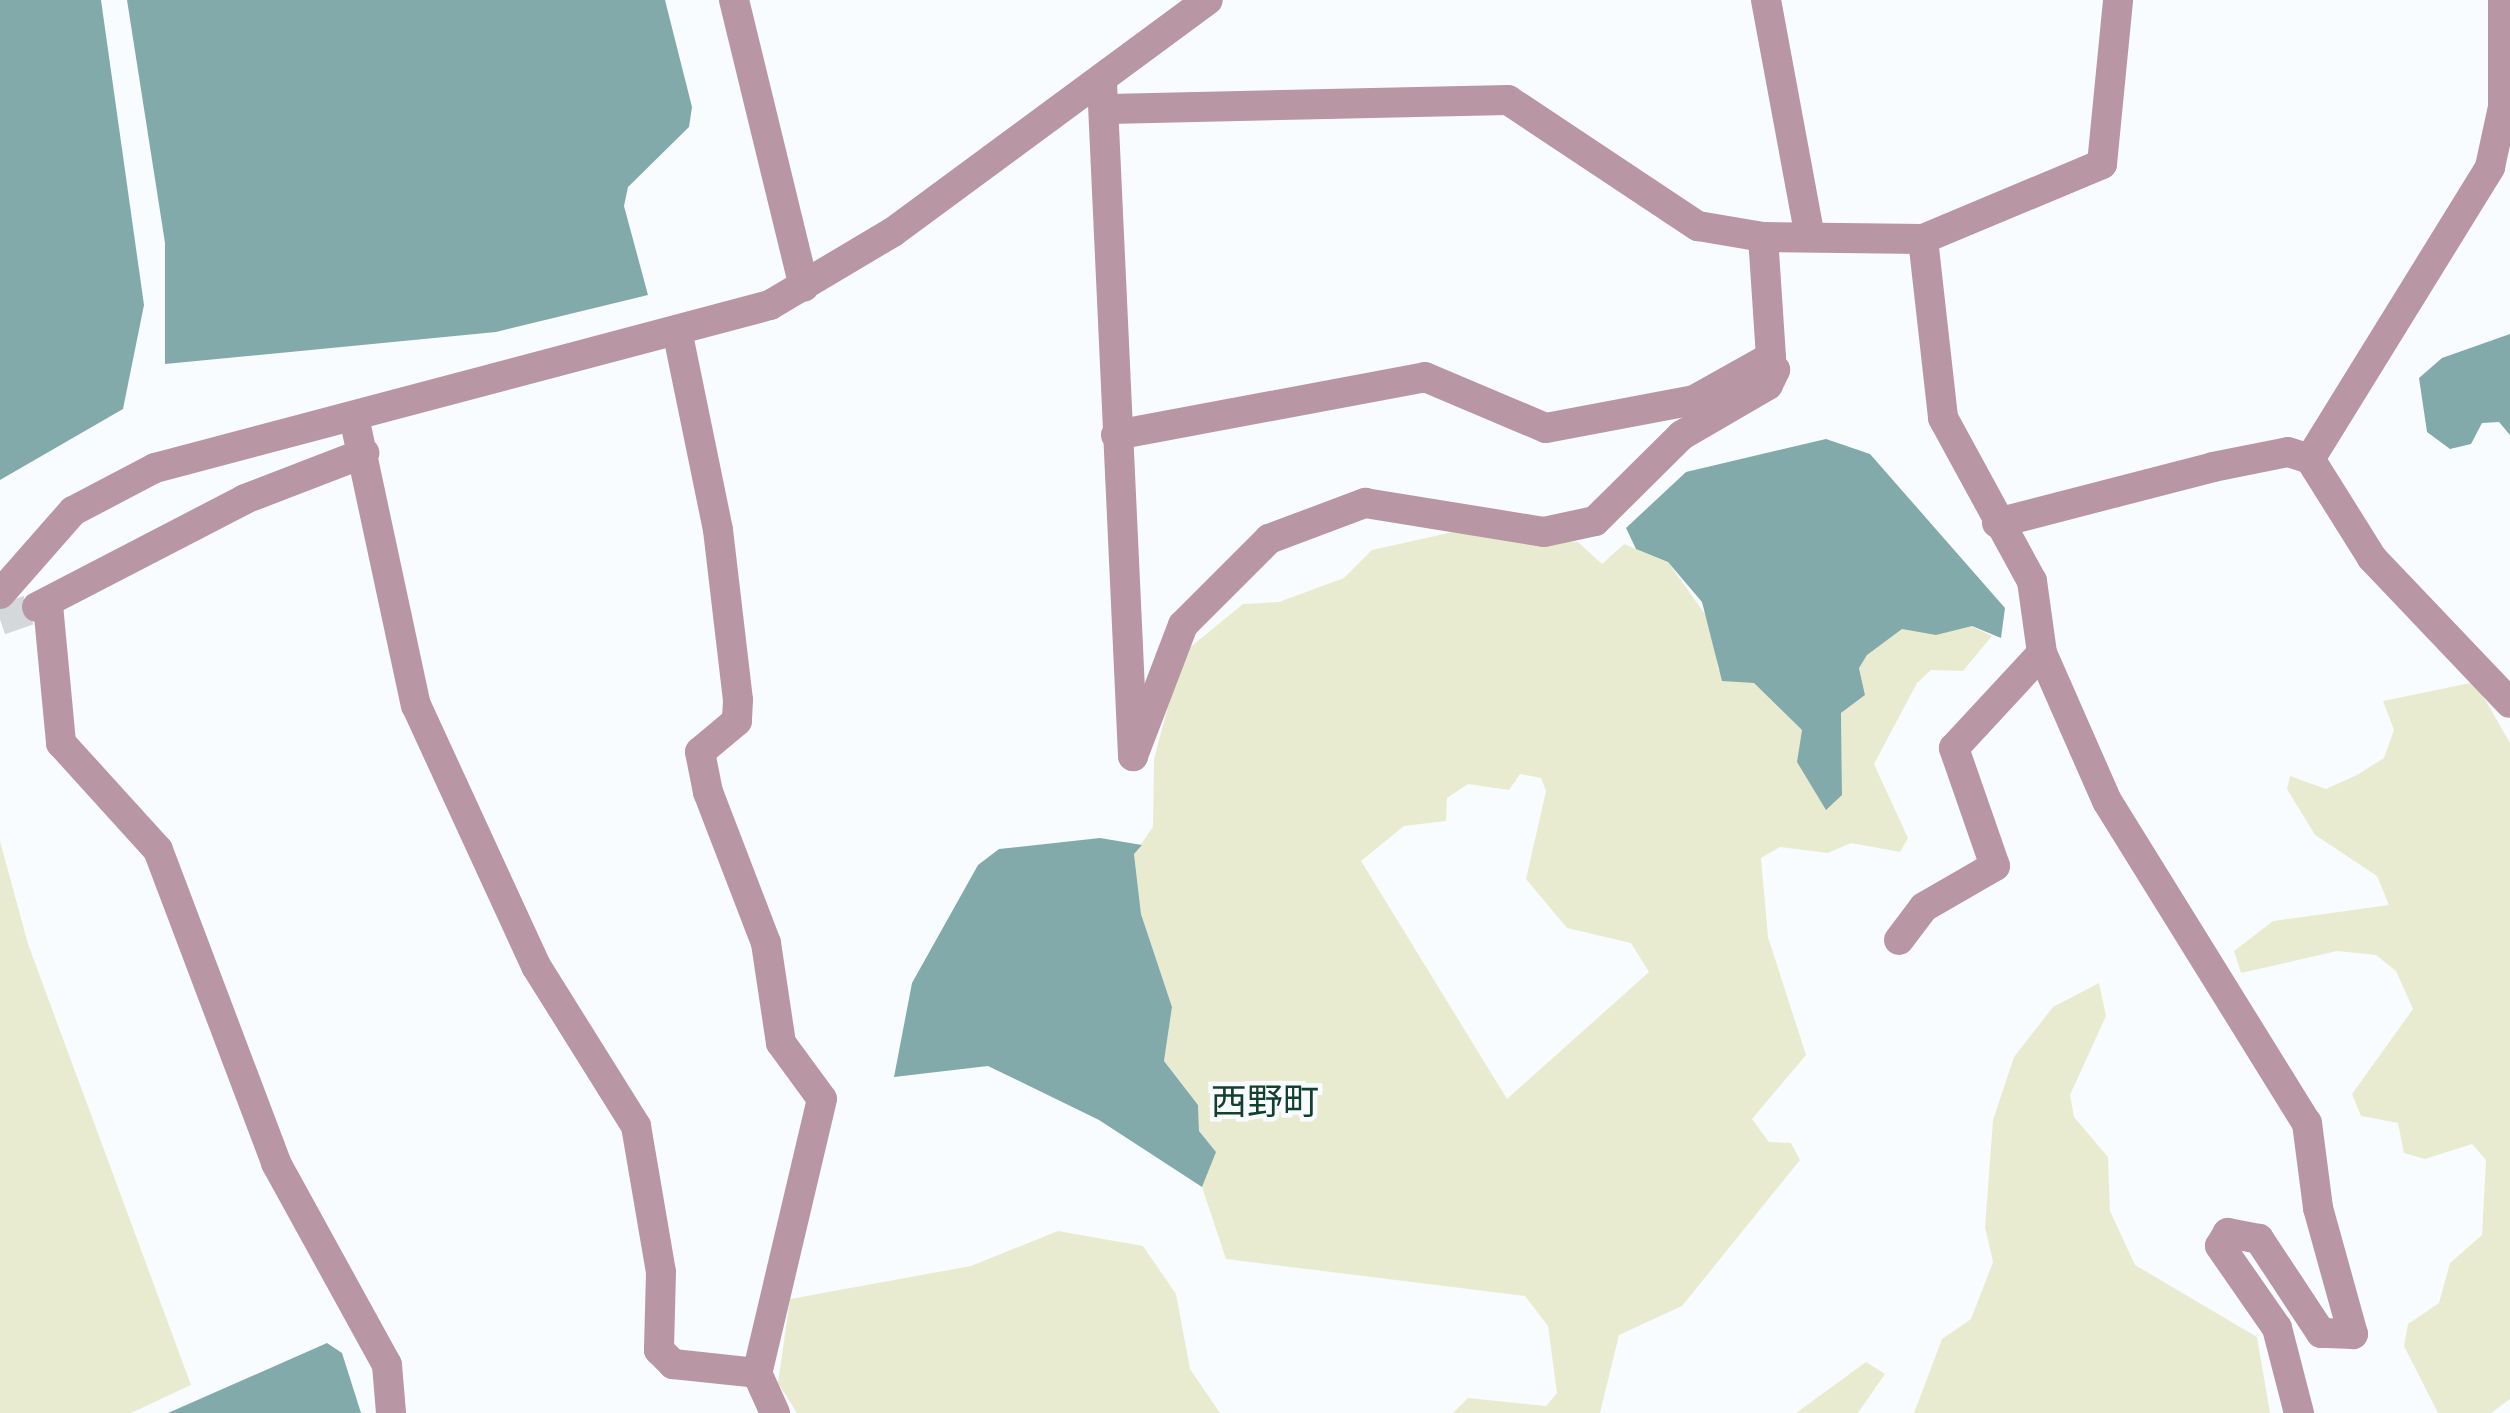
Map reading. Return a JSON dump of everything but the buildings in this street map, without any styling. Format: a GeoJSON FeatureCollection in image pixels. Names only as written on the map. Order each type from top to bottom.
{"type":"FeatureCollection","features":[{"type":"Feature","properties":{"kind":"street"},"geometry":{"type":"LineString","coordinates":[[734,0],[804,287]]}},
{"type":"Feature","properties":{"kind":"street"},"geometry":{"type":"LineString","coordinates":[[0,594],[44,535],[125,481],[678,335],[804,287],[1105,96],[1208,0]]}},
{"type":"Feature","properties":{"kind":"street"},"geometry":{"type":"LineString","coordinates":[[1766,0],[1809,233]]}},
{"type":"Feature","properties":{"kind":"street"},"geometry":{"type":"LineString","coordinates":[[1105,96],[1508,100],[1649,202],[1698,226],[1763,237],[1809,233],[1922,239],[2102,164],[2118,0]]}},
{"type":"Feature","properties":{"kind":"street"},"geometry":{"type":"LineString","coordinates":[[2310,459],[2490,167],[2503,107],[2503,0]]}},
{"type":"Feature","properties":{"kind":"street"},"geometry":{"type":"LineString","coordinates":[[1105,96],[1133,756],[1183,625],[1269,539],[1365,503],[1544,532],[1595,521],[1682,435],[1768,385],[1775,370],[1767,362],[1763,237]]}},
{"type":"Feature","properties":{"kind":"street"},"geometry":{"type":"LineString","coordinates":[[1922,239],[1943,418],[2032,581],[2042,653],[2107,800],[2308,1123],[2318,1208],[2354,1334],[2321,1333],[2259,1239],[2228,1233],[2220,1246],[2277,1328],[2299,1413]]}},
{"type":"Feature","properties":{"kind":"street"},"geometry":{"type":"LineString","coordinates":[[678,335],[718,530],[738,700],[737,721],[700,752],[766,943],[781,1043],[822,1099],[757,1373],[775,1413]]}},
{"type":"Feature","properties":{"kind":"street"},"geometry":{"type":"LineString","coordinates":[[1116,435],[1425,377],[1526,425],[1570,426],[1694,400],[1767,362]]}},
{"type":"Feature","properties":{"kind":"street"},"geometry":{"type":"LineString","coordinates":[[354,417],[416,705],[536,966],[636,1126],[661,1271],[659,1350],[673,1364],[757,1373]]}},
{"type":"Feature","properties":{"kind":"street"},"geometry":{"type":"LineString","coordinates":[[1997,523],[2213,466],[2288,452],[2310,459],[2372,558],[2510,703]]}},
{"type":"Feature","properties":{"kind":"street"},"geometry":{"type":"LineString","coordinates":[[364,453],[245,499],[42,606],[61,743],[158,850],[276,1163],[387,1365],[391,1413]]}},
{"type":"Feature","properties":{"kind":"street"},"geometry":{"type":"LineString","coordinates":[[1899,940],[1924,907],[1995,866],[1954,748],[2042,653]]}},
{"type":"Feature","properties":{"kind":"green space"},"geometry":{"type":"Polygon","coordinates":[[[1453,532],[1578,542],[1602,564],[1624,544],[1668,562],[1712,624],[1718,670],[1754,683],[1802,730],[1842,795],[1841,713],[1865,695],[1859,667],[1867,655],[1901,629],[1971,626],[1992,636],[1963,671],[1931,670],[1917,683],[1874,764],[1908,838],[1900,852],[1851,843],[1828,853],[1780,847],[1761,858],[1768,937],[1806,1055],[1752,1119],[1769,1142],[1791,1143],[1800,1160],[1682,1306],[1619,1335],[1600,1413],[1453,1413],[1468,1398],[1546,1406],[1557,1393],[1548,1326],[1525,1296],[1226,1259],[1202,1187],[1215,1152],[1199,1131],[1198,1105],[1164,1061],[1172,1007],[1141,914],[1134,854],[1153,827],[1154,759],[1182,654],[1243,604],[1279,602],[1344,578],[1372,550],[1453,532]],[[1520,774],[1509,790],[1468,784],[1447,798],[1446,821],[1404,826],[1361,861],[1507,1099],[1649,972],[1631,943],[1567,928],[1526,879],[1546,791],[1541,778],[1520,774]]]}},
{"type":"Feature","properties":{"kind":"green space"},"geometry":{"type":"Polygon","coordinates":[[[2475,682],[2510,743],[2510,1399],[2491,1413],[2438,1413],[2404,1346],[2408,1324],[2439,1303],[2450,1263],[2482,1235],[2486,1160],[2472,1144],[2425,1159],[2404,1153],[2398,1123],[2361,1116],[2352,1094],[2413,1009],[2396,971],[2376,955],[2337,951],[2241,973],[2234,951],[2273,921],[2389,905],[2377,876],[2315,835],[2287,789],[2290,776],[2326,789],[2357,775],[2384,758],[2394,730],[2383,701],[2475,682]]]}},
{"type":"Feature","properties":{"kind":"green space"},"geometry":{"type":"Polygon","coordinates":[[[0,841],[28,944],[191,1385],[131,1413],[0,1413],[0,841]]]}},
{"type":"Feature","properties":{"kind":"green space"},"geometry":{"type":"Polygon","coordinates":[[[2099,983],[2106,1016],[2070,1095],[2074,1117],[2108,1157],[2110,1211],[2135,1265],[2257,1337],[2270,1413],[1914,1413],[1942,1339],[1971,1319],[1993,1262],[1985,1227],[1993,1120],[2014,1057],[2053,1007],[2099,983]]]}},
{"type":"Feature","properties":{"kind":"green space"},"geometry":{"type":"Polygon","coordinates":[[[1058,1231],[1143,1246],[1176,1294],[1190,1369],[1220,1413],[797,1413],[778,1383],[790,1299],[971,1266],[1058,1231]]]}},
{"type":"Feature","properties":{"kind":"green space"},"geometry":{"type":"Polygon","coordinates":[[[1866,1362],[1885,1374],[1858,1413],[1796,1413],[1866,1362]]]}},
{"type":"Feature","properties":{"kind":"water"},"geometry":{"type":"Polygon","coordinates":[[[0,0],[101,0],[144,305],[123,409],[0,480],[0,0]]]}},
{"type":"Feature","properties":{"kind":"water"},"geometry":{"type":"Polygon","coordinates":[[[127,0],[665,0],[692,107],[689,127],[628,187],[624,206],[648,295],[496,332],[165,364],[165,243],[127,0]]]}},
{"type":"Feature","properties":{"kind":"water"},"geometry":{"type":"Polygon","coordinates":[[[2510,334],[2510,435],[2499,422],[2482,423],[2471,444],[2450,449],[2427,432],[2419,378],[2442,358],[2510,334]]]}},
{"type":"Feature","properties":{"kind":"water"},"geometry":{"type":"Polygon","coordinates":[[[1826,439],[1870,454],[2005,608],[2001,638],[1972,626],[1936,635],[1902,629],[1867,655],[1859,668],[1865,695],[1841,713],[1842,795],[1826,810],[1797,762],[1802,730],[1754,683],[1722,681],[1702,602],[1668,562],[1636,549],[1626,528],[1686,472],[1826,439]]]}},
{"type":"Feature","properties":{"kind":"water"},"geometry":{"type":"Polygon","coordinates":[[[1100,838],[1142,845],[1134,854],[1141,914],[1172,1007],[1164,1061],[1198,1105],[1199,1131],[1216,1152],[1202,1187],[1099,1120],[988,1066],[894,1077],[912,983],[978,865],[999,849],[1100,838]]]}},
{"type":"Feature","properties":{"kind":"water"},"geometry":{"type":"Polygon","coordinates":[[[327,1343],[342,1353],[361,1413],[168,1413],[327,1343]]]}},
{"type":"Feature","properties":{"kind":"tunnel"},"geometry":{"type":"LineString","coordinates":[[0,620],[37,607]]}},
{"type":"Feature","properties":{"kind":"district","name":"西野町"},"geometry":{"type":"Point","coordinates":[1265,1103]}}]}
